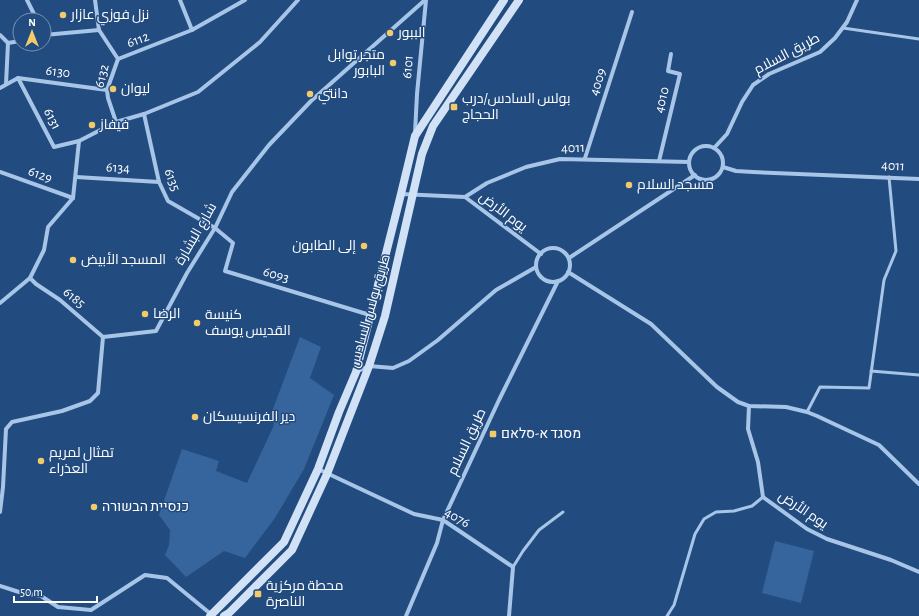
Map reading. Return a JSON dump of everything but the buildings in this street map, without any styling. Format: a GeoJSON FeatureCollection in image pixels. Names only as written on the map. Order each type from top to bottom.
{"type":"FeatureCollection","features":[{"type":"Feature","properties":{"kind":"street"},"geometry":{"type":"LineString","coordinates":[[27,0],[33,12]]}},
{"type":"Feature","properties":{"kind":"street"},"geometry":{"type":"LineString","coordinates":[[52,34],[99,30],[95,0]]}},
{"type":"Feature","properties":{"kind":"street"},"geometry":{"type":"LineString","coordinates":[[180,0],[192,30]]}},
{"type":"Feature","properties":{"kind":"street","name":"6112"},"geometry":{"type":"LineString","coordinates":[[99,30],[118,59],[192,30],[245,0]]}},
{"type":"Feature","properties":{"kind":"street"},"geometry":{"type":"LineString","coordinates":[[0,303],[30,278],[44,250],[48,227],[73,198],[78,141],[116,122],[144,114],[198,92],[260,42],[298,0]]}},
{"type":"Feature","properties":{"kind":"street","name":"6101"},"geometry":{"type":"LineString","coordinates":[[415,136],[425,0]]}},
{"type":"Feature","properties":{"kind":"street","name":"شارع البشارة"},"geometry":{"type":"LineString","coordinates":[[102,337],[156,331],[187,272],[215,228],[232,192],[269,145],[311,101],[425,0]]}},
{"type":"Feature","properties":{"kind":"street","name":"طريق بولس السادس"},"geometry":{"type":"LineString","coordinates":[[211,616],[284,542],[318,469],[339,412],[356,372],[402,194],[415,136],[504,0]]}},
{"type":"Feature","properties":{"kind":"street","name":"طريق بولس السادس"},"geometry":{"type":"LineString","coordinates":[[228,615],[292,550],[327,474],[369,366],[385,316],[422,154],[433,126],[519,0]]}},
{"type":"Feature","properties":{"kind":"street","name":"طريق السلام"},"geometry":{"type":"LineString","coordinates":[[714,148],[727,134],[742,102],[753,85],[769,74],[820,52],[843,28],[857,0]]}},
{"type":"Feature","properties":{"kind":"street","name":"4009"},"geometry":{"type":"LineString","coordinates":[[585,158],[632,12]]}},
{"type":"Feature","properties":{"kind":"street"},"geometry":{"type":"LineString","coordinates":[[0,35],[8,43],[6,84]]}},
{"type":"Feature","properties":{"kind":"street"},"geometry":{"type":"LineString","coordinates":[[8,43],[12,42]]}},
{"type":"Feature","properties":{"kind":"street","name":"4010"},"geometry":{"type":"LineString","coordinates":[[658,160],[680,74],[668,71],[671,54]]}},
{"type":"Feature","properties":{"kind":"street","name":"6132"},"geometry":{"type":"LineString","coordinates":[[116,122],[108,98],[107,90],[118,59]]}},
{"type":"Feature","properties":{"kind":"street"},"geometry":{"type":"LineString","coordinates":[[0,88],[18,78]]}},
{"type":"Feature","properties":{"kind":"street","name":"6130"},"geometry":{"type":"LineString","coordinates":[[18,78],[107,90]]}},
{"type":"Feature","properties":{"kind":"street","name":"6131"},"geometry":{"type":"LineString","coordinates":[[18,78],[54,147],[78,141]]}},
{"type":"Feature","properties":{"kind":"street","name":"6135"},"geometry":{"type":"LineString","coordinates":[[144,114],[159,182],[168,201],[215,228]]}},
{"type":"Feature","properties":{"kind":"street"},"geometry":{"type":"LineString","coordinates":[[703,146],[714,148],[719,151],[722,156],[723,168],[720,173],[711,179],[700,178],[695,175],[690,167],[690,162],[694,152],[703,146]]}},
{"type":"Feature","properties":{"kind":"street","name":"4011"},"geometry":{"type":"LineString","coordinates":[[465,197],[487,183],[526,167],[560,159],[585,158],[690,162]]}},
{"type":"Feature","properties":{"kind":"street","name":"4011"},"geometry":{"type":"LineString","coordinates":[[723,168],[748,172],[919,179]]}},
{"type":"Feature","properties":{"kind":"street","name":"6129"},"geometry":{"type":"LineString","coordinates":[[0,172],[73,198]]}},
{"type":"Feature","properties":{"kind":"street"},"geometry":{"type":"LineString","coordinates":[[569,258],[695,175]]}},
{"type":"Feature","properties":{"kind":"street","name":"6134"},"geometry":{"type":"LineString","coordinates":[[76,177],[159,182]]}},
{"type":"Feature","properties":{"kind":"street","name":"يوم الأرض"},"geometry":{"type":"LineString","coordinates":[[402,194],[465,197],[541,254]]}},
{"type":"Feature","properties":{"kind":"street","name":"6093"},"geometry":{"type":"LineString","coordinates":[[215,228],[233,243],[225,270],[371,315]]}},
{"type":"Feature","properties":{"kind":"street"},"geometry":{"type":"LineString","coordinates":[[552,248],[558,249],[569,258],[570,267],[563,279],[552,282],[547,281],[538,273],[536,267],[537,258],[546,250],[552,248]]}},
{"type":"Feature","properties":{"kind":"street"},"geometry":{"type":"LineString","coordinates":[[356,372],[369,366],[393,368],[409,361],[438,340],[496,290],[536,267]]}},
{"type":"Feature","properties":{"kind":"street"},"geometry":{"type":"LineString","coordinates":[[568,272],[651,324],[716,387],[738,402],[749,406],[786,407],[807,412],[879,445],[919,484]]}},
{"type":"Feature","properties":{"kind":"street","name":"6185"},"geometry":{"type":"LineString","coordinates":[[30,278],[36,284],[60,300],[102,337]]}},
{"type":"Feature","properties":{"kind":"street","name":"طريق السلام"},"geometry":{"type":"LineString","coordinates":[[406,616],[437,543],[443,520],[499,400],[558,281]]}},
{"type":"Feature","properties":{"kind":"street"},"geometry":{"type":"LineString","coordinates":[[0,512],[3,487],[2,466],[6,429],[12,422],[62,411],[90,401],[98,393],[102,337]]}},
{"type":"Feature","properties":{"kind":"street","name":"يوم الأرض"},"geometry":{"type":"LineString","coordinates":[[749,406],[748,429],[758,462],[763,497],[807,529],[828,539],[891,560],[919,572]]}},
{"type":"Feature","properties":{"kind":"street","name":"4076"},"geometry":{"type":"LineString","coordinates":[[318,469],[414,514],[443,520],[513,567]]}},
{"type":"Feature","properties":{"kind":"street"},"geometry":{"type":"LineString","coordinates":[[509,616],[513,567]]}},
{"type":"Feature","properties":{"kind":"street"},"geometry":{"type":"LineString","coordinates":[[0,586],[19,592],[41,596],[58,607],[91,610],[145,575],[167,578],[211,616]]}},
{"type":"Feature","properties":{"kind":"street"},"geometry":{"type":"LineString","coordinates":[[223,603],[228,615]]}},
{"type":"Feature","properties":{"kind":"lane"},"geometry":{"type":"LineString","coordinates":[[843,28],[919,39]]}},
{"type":"Feature","properties":{"kind":"lane"},"geometry":{"type":"LineString","coordinates":[[807,412],[820,387],[869,388],[884,280],[896,251],[889,177]]}},
{"type":"Feature","properties":{"kind":"lane"},"geometry":{"type":"LineString","coordinates":[[871,371],[919,375]]}},
{"type":"Feature","properties":{"kind":"lane"},"geometry":{"type":"LineString","coordinates":[[667,616],[674,605],[695,534],[704,519],[716,512],[734,511],[752,506],[763,497]]}},
{"type":"Feature","properties":{"kind":"lane"},"geometry":{"type":"LineString","coordinates":[[513,567],[539,530],[563,512]]}},
{"type":"Feature","properties":{"kind":"shaded area"},"geometry":{"type":"Polygon","coordinates":[[[300,337],[321,347],[310,378],[334,395],[304,469],[275,518],[245,558],[224,551],[186,577],[165,555],[169,545],[170,530],[159,515],[182,449],[219,461],[216,471],[247,483],[274,425],[271,414],[300,337]]]}},
{"type":"Feature","properties":{"kind":"shaded area"},"geometry":{"type":"Polygon","coordinates":[[[775,541],[814,551],[801,603],[762,593],[775,541]]]}},
{"type":"Feature","properties":{"kind":"place","name":"نزل فوزي عازار"},"geometry":{"type":"Point","coordinates":[63,15]}},
{"type":"Feature","properties":{"kind":"place","name":"الببور"},"geometry":{"type":"Point","coordinates":[390,33]}},
{"type":"Feature","properties":{"kind":"place","name":"متجر توابل البابور"},"geometry":{"type":"Point","coordinates":[393,63]}},
{"type":"Feature","properties":{"kind":"place","name":"ليوان"},"geometry":{"type":"Point","coordinates":[113,89]}},
{"type":"Feature","properties":{"kind":"place","name":"دانتي"},"geometry":{"type":"Point","coordinates":[310,94]}},
{"type":"Feature","properties":{"kind":"place","name":"بولس السادس/درب الحجاج"},"geometry":{"type":"Point","coordinates":[454,107]}},
{"type":"Feature","properties":{"kind":"place","name":"فيفاز"},"geometry":{"type":"Point","coordinates":[92,125]}},
{"type":"Feature","properties":{"kind":"place","name":"مسجد السلام"},"geometry":{"type":"Point","coordinates":[629,185]}},
{"type":"Feature","properties":{"kind":"place","name":"إلى الطابون"},"geometry":{"type":"Point","coordinates":[364,246]}},
{"type":"Feature","properties":{"kind":"place","name":"المسجد الأبيض"},"geometry":{"type":"Point","coordinates":[73,260]}},
{"type":"Feature","properties":{"kind":"place","name":"الرضا"},"geometry":{"type":"Point","coordinates":[145,314]}},
{"type":"Feature","properties":{"kind":"place","name":"كنيسة القديس يوسف"},"geometry":{"type":"Point","coordinates":[197,323]}},
{"type":"Feature","properties":{"kind":"place","name":"دير الفرنسيسكان"},"geometry":{"type":"Point","coordinates":[195,417]}},
{"type":"Feature","properties":{"kind":"place","name":"מסגד א-סלאם"},"geometry":{"type":"Point","coordinates":[493,434]}},
{"type":"Feature","properties":{"kind":"place","name":"تمثال لمريم العذراء"},"geometry":{"type":"Point","coordinates":[41,461]}},
{"type":"Feature","properties":{"kind":"place","name":"כנסיית הבשורה"},"geometry":{"type":"Point","coordinates":[94,507]}},
{"type":"Feature","properties":{"kind":"place","name":"محطة مركزية الناصرة"},"geometry":{"type":"Point","coordinates":[258,594]}}]}
